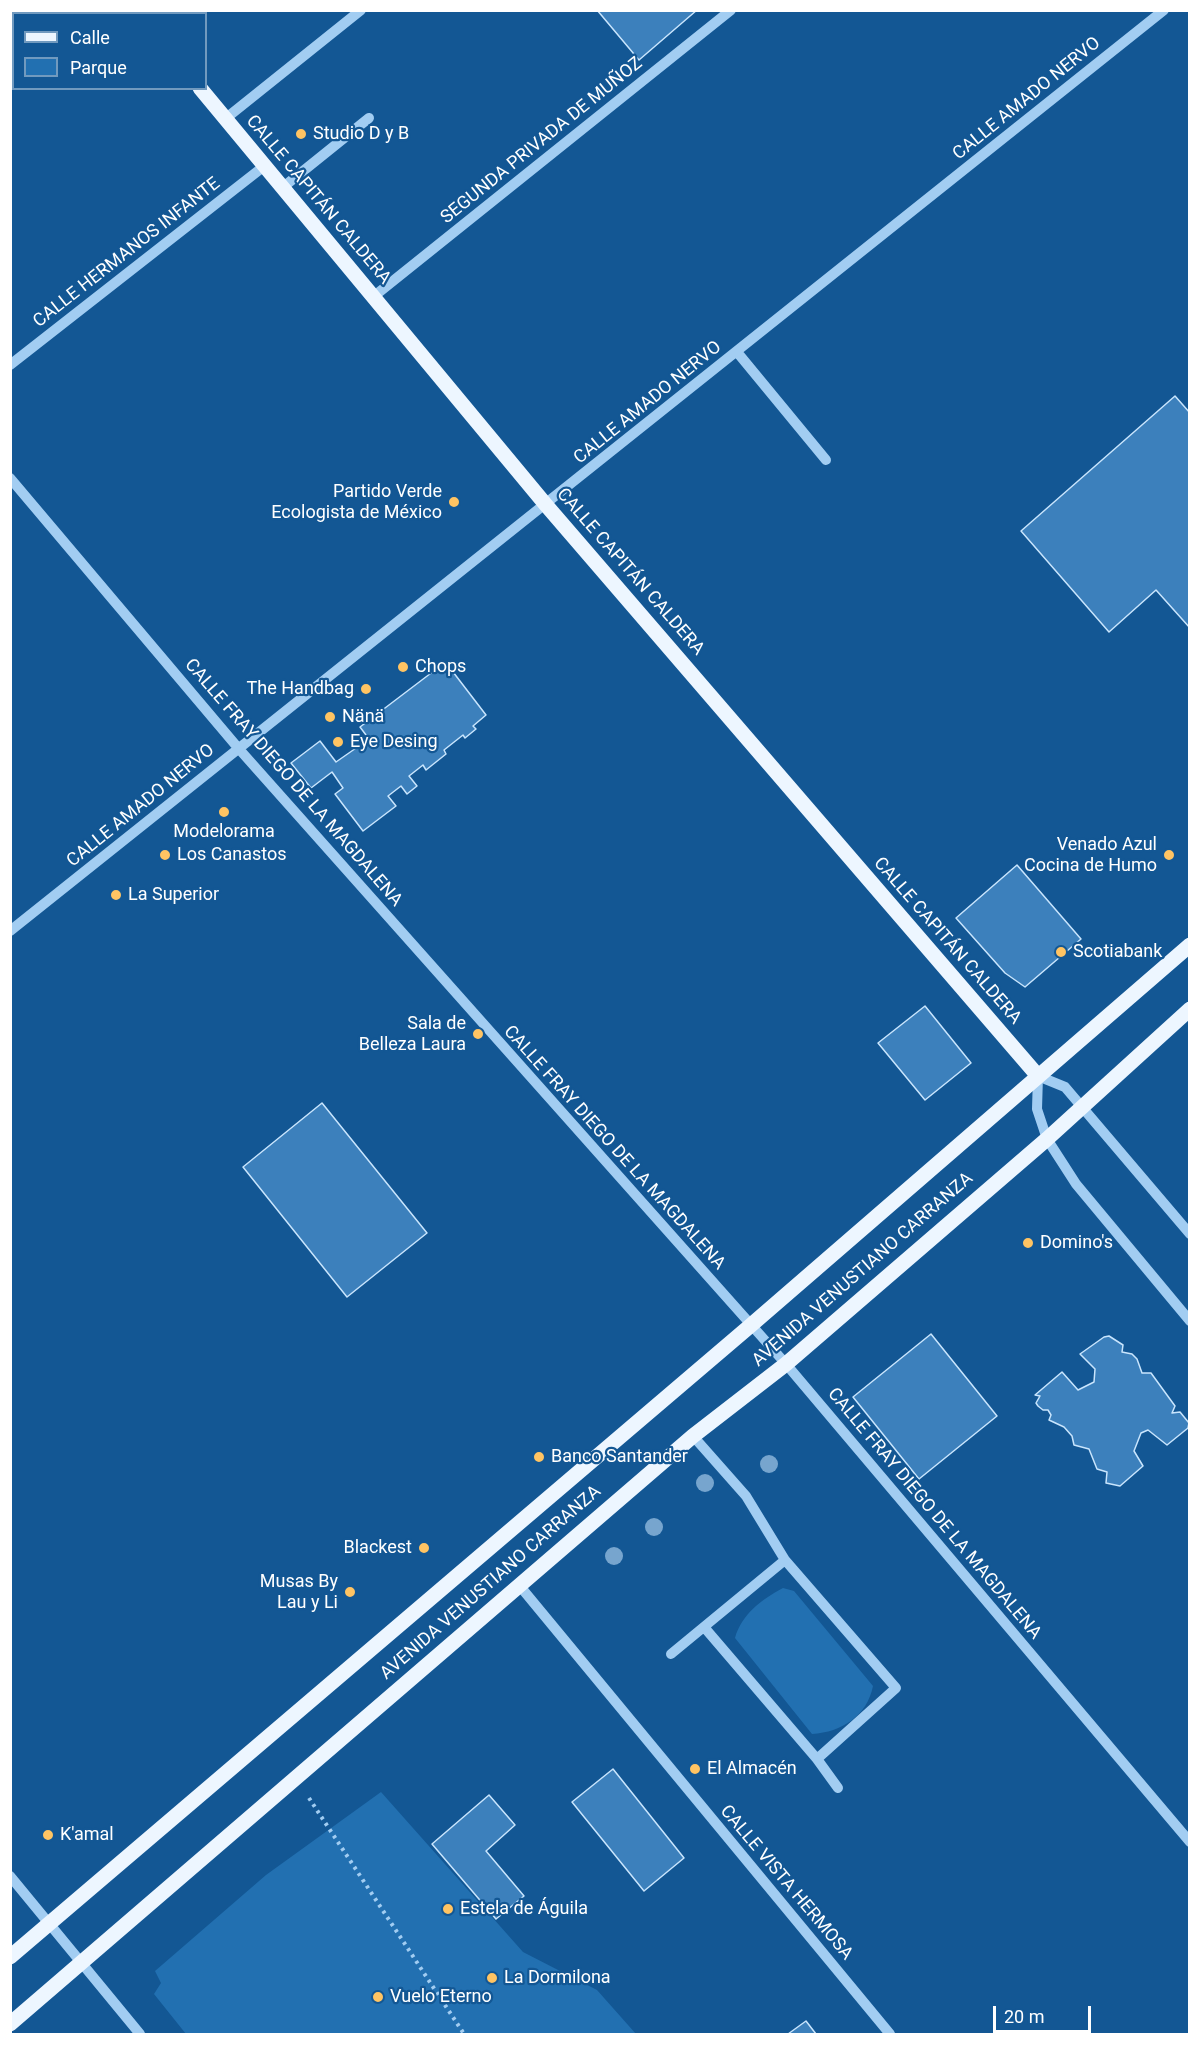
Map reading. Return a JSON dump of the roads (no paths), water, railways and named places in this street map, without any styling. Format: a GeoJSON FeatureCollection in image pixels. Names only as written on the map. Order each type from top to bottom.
{"type":"FeatureCollection","features":[{"type":"Feature","properties":{"kind":"main road","name":"CALLE CAPITÁN CALDERA"},"geometry":{"type":"LineString","coordinates":[[202,90],[263,167],[546,505],[1038,1076]]}},
{"type":"Feature","properties":{"kind":"main road","name":"AVENIDA VENUSTIANO CARRANZA"},"geometry":{"type":"LineString","coordinates":[[10,1957],[750,1326],[1190,945]]}},
{"type":"Feature","properties":{"kind":"main road","name":"AVENIDA VENUSTIANO CARRANZA"},"geometry":{"type":"LineString","coordinates":[[10,2024],[693,1436],[786,1364],[1047,1139],[1190,1009]]}},
{"type":"Feature","properties":{"kind":"street"},"geometry":{"type":"LineString","coordinates":[[225,119],[361,10]]}},
{"type":"Feature","properties":{"kind":"street","name":"SEGUNDA PRIVADA DE MUÑOZ"},"geometry":{"type":"LineString","coordinates":[[373,297],[731,10]]}},
{"type":"Feature","properties":{"kind":"street","name":"CALLE AMADO NERVO"},"geometry":{"type":"LineString","coordinates":[[10,932],[1164,10]]}},
{"type":"Feature","properties":{"kind":"street"},"geometry":{"type":"LineString","coordinates":[[282,188],[369,118]]}},
{"type":"Feature","properties":{"kind":"street","name":"CALLE HERMANOS INFANTE"},"geometry":{"type":"LineString","coordinates":[[10,365],[263,167]]}},
{"type":"Feature","properties":{"kind":"street"},"geometry":{"type":"LineString","coordinates":[[737,352],[826,460]]}},
{"type":"Feature","properties":{"kind":"street","name":"CALLE FRAY DIEGO DE LA MAGDALENA"},"geometry":{"type":"LineString","coordinates":[[10,478],[239,749],[786,1364],[1190,1842]]}},
{"type":"Feature","properties":{"kind":"street"},"geometry":{"type":"LineString","coordinates":[[1190,1234],[1065,1088],[1038,1076],[1037,1108],[1047,1139],[1076,1184],[1190,1321]]}},
{"type":"Feature","properties":{"kind":"street"},"geometry":{"type":"LineString","coordinates":[[693,1436],[746,1496],[785,1560],[896,1688],[817,1759]]}},
{"type":"Feature","properties":{"kind":"street"},"geometry":{"type":"LineString","coordinates":[[671,1654],[785,1560]]}},
{"type":"Feature","properties":{"kind":"street","name":"CALLE VISTA HERMOSA"},"geometry":{"type":"LineString","coordinates":[[519,1585],[890,2034]]}},
{"type":"Feature","properties":{"kind":"street"},"geometry":{"type":"LineString","coordinates":[[704,1627],[817,1759],[838,1788]]}},
{"type":"Feature","properties":{"kind":"street"},"geometry":{"type":"LineString","coordinates":[[10,1876],[140,2034]]}},
{"type":"Feature","properties":{"kind":"place","name":"Studio D y B"},"geometry":{"type":"Point","coordinates":[301,134]}},
{"type":"Feature","properties":{"kind":"place","name":"Partido Verde Ecologista de México"},"geometry":{"type":"Point","coordinates":[454,502]}},
{"type":"Feature","properties":{"kind":"place","name":"Chops"},"geometry":{"type":"Point","coordinates":[403,667]}},
{"type":"Feature","properties":{"kind":"place","name":"The Handbag"},"geometry":{"type":"Point","coordinates":[366,689]}},
{"type":"Feature","properties":{"kind":"place","name":"Nänä"},"geometry":{"type":"Point","coordinates":[330,717]}},
{"type":"Feature","properties":{"kind":"place","name":"Eye Desing"},"geometry":{"type":"Point","coordinates":[338,742]}},
{"type":"Feature","properties":{"kind":"place","name":"Modelorama"},"geometry":{"type":"Point","coordinates":[224,812]}},
{"type":"Feature","properties":{"kind":"place","name":"Los Canastos"},"geometry":{"type":"Point","coordinates":[165,855]}},
{"type":"Feature","properties":{"kind":"place","name":"Venado Azul Cocina de Humo"},"geometry":{"type":"Point","coordinates":[1169,855]}},
{"type":"Feature","properties":{"kind":"place","name":"La Superior"},"geometry":{"type":"Point","coordinates":[116,895]}},
{"type":"Feature","properties":{"kind":"place","name":"Scotiabank"},"geometry":{"type":"Point","coordinates":[1061,952]}},
{"type":"Feature","properties":{"kind":"place","name":"Sala de Belleza Laura"},"geometry":{"type":"Point","coordinates":[478,1034]}},
{"type":"Feature","properties":{"kind":"place","name":"Domino's"},"geometry":{"type":"Point","coordinates":[1028,1243]}},
{"type":"Feature","properties":{"kind":"place","name":"Banco Santander"},"geometry":{"type":"Point","coordinates":[539,1457]}},
{"type":"Feature","properties":{"kind":"place","name":"Blackest"},"geometry":{"type":"Point","coordinates":[424,1548]}},
{"type":"Feature","properties":{"kind":"place","name":"Musas By Lau y Li"},"geometry":{"type":"Point","coordinates":[350,1592]}},
{"type":"Feature","properties":{"kind":"place","name":"El Almacén"},"geometry":{"type":"Point","coordinates":[695,1769]}},
{"type":"Feature","properties":{"kind":"place","name":"K'amal"},"geometry":{"type":"Point","coordinates":[48,1835]}},
{"type":"Feature","properties":{"kind":"place","name":"Estela de Águila"},"geometry":{"type":"Point","coordinates":[448,1909]}},
{"type":"Feature","properties":{"kind":"place","name":"La Dormilona"},"geometry":{"type":"Point","coordinates":[492,1978]}},
{"type":"Feature","properties":{"kind":"place","name":"Vuelo Eterno"},"geometry":{"type":"Point","coordinates":[378,1997]}}]}
